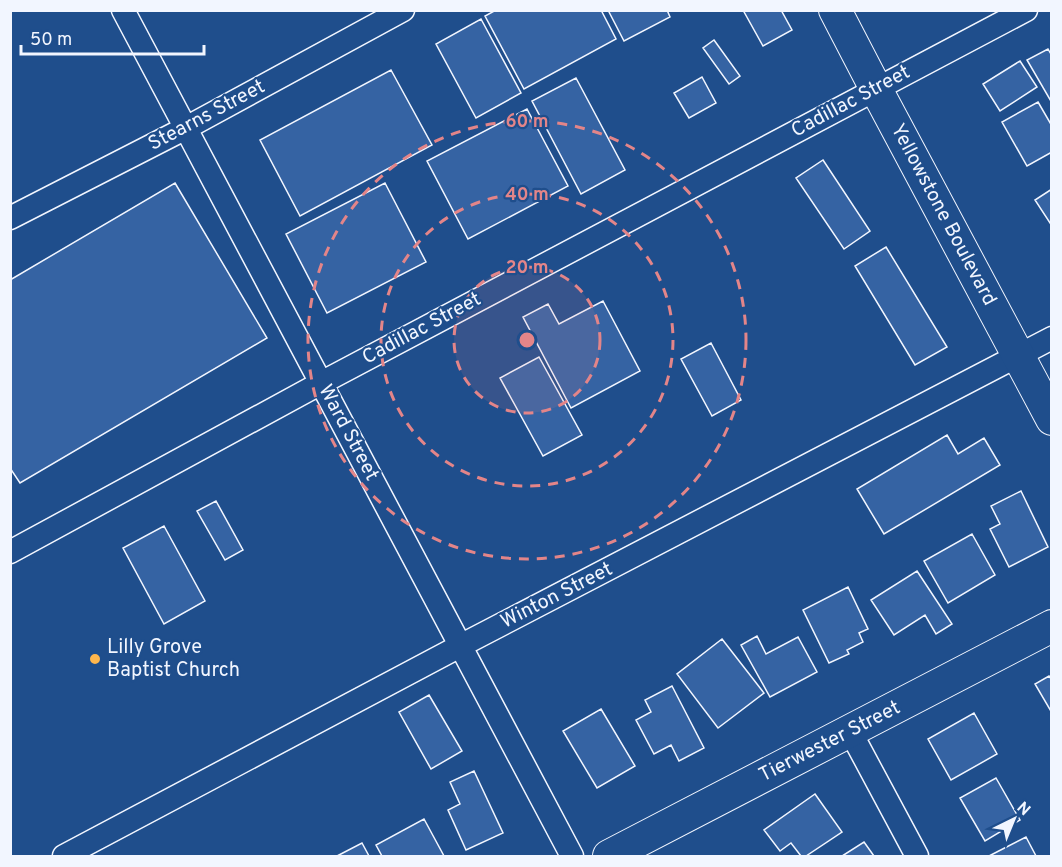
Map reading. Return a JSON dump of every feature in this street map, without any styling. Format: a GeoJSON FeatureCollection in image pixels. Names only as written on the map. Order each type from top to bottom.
{"type":"FeatureCollection","features":[{"type":"Feature","properties":{"kind":"street","name":"Ward Street"},"geometry":{"type":"LineString","coordinates":[[123,10],[573,856]]}},
{"type":"Feature","properties":{"kind":"street","name":"Stearns Street"},"geometry":{"type":"LineString","coordinates":[[10,218],[186,128],[403,10]]}},
{"type":"Feature","properties":{"kind":"street","name":"Yellowstone Boulevard"},"geometry":{"type":"LineString","coordinates":[[835,10],[1052,419]]}},
{"type":"Feature","properties":{"kind":"street","name":"Cadillac Street"},"geometry":{"type":"LineString","coordinates":[[10,552],[321,383],[1026,10]]}},
{"type":"Feature","properties":{"kind":"street","name":"Winton Street"},"geometry":{"type":"LineString","coordinates":[[64,856],[460,646],[1052,338]]}},
{"type":"Feature","properties":{"kind":"street","name":"Tierwester Street"},"geometry":{"type":"LineString","coordinates":[[609,856],[1052,627]]}},
{"type":"Feature","properties":{"kind":"street"},"geometry":{"type":"LineString","coordinates":[[850,731],[917,856]]}},
{"type":"Feature","properties":{"kind":"building"},"geometry":{"type":"Polygon","coordinates":[[[496,10],[601,10],[616,39],[524,89],[485,16],[496,10]]]}},
{"type":"Feature","properties":{"kind":"building"},"geometry":{"type":"Polygon","coordinates":[[[608,10],[667,10],[670,17],[624,41],[608,10]]]}},
{"type":"Feature","properties":{"kind":"building"},"geometry":{"type":"Polygon","coordinates":[[[743,10],[781,10],[792,30],[763,46],[743,10]]]}},
{"type":"Feature","properties":{"kind":"building"},"geometry":{"type":"Polygon","coordinates":[[[481,19],[521,93],[476,118],[436,44],[481,19]]]}},
{"type":"Feature","properties":{"kind":"building"},"geometry":{"type":"Polygon","coordinates":[[[714,40],[740,76],[729,84],[703,48],[714,40]]]}},
{"type":"Feature","properties":{"kind":"building"},"geometry":{"type":"Polygon","coordinates":[[[1048,49],[1052,56],[1052,103],[1027,60],[1048,49]]]}},
{"type":"Feature","properties":{"kind":"building"},"geometry":{"type":"Polygon","coordinates":[[[1020,61],[1037,87],[1000,111],[983,84],[1020,61]]]}},
{"type":"Feature","properties":{"kind":"building"},"geometry":{"type":"Polygon","coordinates":[[[391,70],[432,145],[300,216],[260,140],[391,70]]]}},
{"type":"Feature","properties":{"kind":"building"},"geometry":{"type":"Polygon","coordinates":[[[702,77],[716,103],[689,118],[674,93],[702,77]]]}},
{"type":"Feature","properties":{"kind":"building"},"geometry":{"type":"Polygon","coordinates":[[[576,78],[625,170],[581,194],[532,101],[576,78]]]}},
{"type":"Feature","properties":{"kind":"building"},"geometry":{"type":"Polygon","coordinates":[[[1038,102],[1052,126],[1052,152],[1027,166],[1002,122],[1038,102]]]}},
{"type":"Feature","properties":{"kind":"building"},"geometry":{"type":"Polygon","coordinates":[[[527,109],[568,186],[468,239],[427,161],[527,109]]]}},
{"type":"Feature","properties":{"kind":"building"},"geometry":{"type":"Polygon","coordinates":[[[823,160],[870,231],[844,249],[796,178],[823,160]]]}},
{"type":"Feature","properties":{"kind":"building"},"geometry":{"type":"Polygon","coordinates":[[[175,183],[267,338],[20,483],[10,468],[10,280],[175,183]]]}},
{"type":"Feature","properties":{"kind":"building"},"geometry":{"type":"Polygon","coordinates":[[[385,183],[426,262],[327,313],[286,234],[385,183]]]}},
{"type":"Feature","properties":{"kind":"building"},"geometry":{"type":"Polygon","coordinates":[[[1052,189],[1052,226],[1035,200],[1052,189]]]}},
{"type":"Feature","properties":{"kind":"building"},"geometry":{"type":"Polygon","coordinates":[[[886,247],[947,347],[915,365],[855,266],[886,247]]]}},
{"type":"Feature","properties":{"kind":"building"},"geometry":{"type":"Polygon","coordinates":[[[603,301],[640,371],[571,408],[523,317],[548,304],[559,324],[603,301]]]}},
{"type":"Feature","properties":{"kind":"building"},"geometry":{"type":"Polygon","coordinates":[[[711,343],[741,400],[712,416],[681,359],[711,343]]]}},
{"type":"Feature","properties":{"kind":"building"},"geometry":{"type":"Polygon","coordinates":[[[539,357],[582,435],[543,456],[500,378],[539,357]]]}},
{"type":"Feature","properties":{"kind":"building"},"geometry":{"type":"Polygon","coordinates":[[[947,435],[958,454],[984,438],[1000,465],[884,534],[857,489],[947,435]]]}},
{"type":"Feature","properties":{"kind":"building"},"geometry":{"type":"Polygon","coordinates":[[[1021,491],[1048,547],[1009,567],[990,529],[1000,524],[991,506],[1021,491]]]}},
{"type":"Feature","properties":{"kind":"building"},"geometry":{"type":"Polygon","coordinates":[[[216,501],[243,550],[225,560],[197,511],[216,501]]]}},
{"type":"Feature","properties":{"kind":"building"},"geometry":{"type":"Polygon","coordinates":[[[164,526],[205,601],[164,624],[123,548],[164,526]]]}},
{"type":"Feature","properties":{"kind":"building"},"geometry":{"type":"Polygon","coordinates":[[[972,534],[995,575],[948,603],[924,561],[972,534]]]}},
{"type":"Feature","properties":{"kind":"building"},"geometry":{"type":"Polygon","coordinates":[[[917,571],[952,624],[936,634],[925,615],[894,635],[871,600],[917,571]]]}},
{"type":"Feature","properties":{"kind":"building"},"geometry":{"type":"Polygon","coordinates":[[[848,587],[868,629],[859,633],[863,642],[847,650],[849,654],[829,663],[803,610],[848,587]]]}},
{"type":"Feature","properties":{"kind":"building"},"geometry":{"type":"Polygon","coordinates":[[[757,636],[766,654],[798,637],[817,672],[770,697],[741,645],[757,636]]]}},
{"type":"Feature","properties":{"kind":"building"},"geometry":{"type":"Polygon","coordinates":[[[722,639],[764,693],[718,728],[677,674],[722,639]]]}},
{"type":"Feature","properties":{"kind":"building"},"geometry":{"type":"Polygon","coordinates":[[[1049,676],[1052,680],[1052,713],[1035,684],[1049,676]]]}},
{"type":"Feature","properties":{"kind":"building"},"geometry":{"type":"Polygon","coordinates":[[[672,686],[704,748],[679,761],[671,745],[654,754],[636,720],[651,712],[645,700],[672,686]]]}},
{"type":"Feature","properties":{"kind":"building"},"geometry":{"type":"Polygon","coordinates":[[[429,695],[462,751],[431,769],[399,712],[429,695]]]}},
{"type":"Feature","properties":{"kind":"building"},"geometry":{"type":"Polygon","coordinates":[[[601,709],[635,766],[597,788],[563,731],[601,709]]]}},
{"type":"Feature","properties":{"kind":"building"},"geometry":{"type":"Polygon","coordinates":[[[974,713],[997,754],[951,780],[928,739],[974,713]]]}},
{"type":"Feature","properties":{"kind":"building"},"geometry":{"type":"Polygon","coordinates":[[[474,771],[503,833],[466,850],[448,810],[460,804],[450,782],[474,771]]]}},
{"type":"Feature","properties":{"kind":"building"},"geometry":{"type":"Polygon","coordinates":[[[996,778],[1020,820],[985,841],[960,798],[996,778]]]}},
{"type":"Feature","properties":{"kind":"building"},"geometry":{"type":"Polygon","coordinates":[[[815,794],[842,832],[806,856],[801,856],[791,843],[780,851],[764,830],[815,794]]]}},
{"type":"Feature","properties":{"kind":"building"},"geometry":{"type":"Polygon","coordinates":[[[424,819],[444,856],[382,856],[376,845],[424,819]]]}},
{"type":"Feature","properties":{"kind":"building"},"geometry":{"type":"Polygon","coordinates":[[[1026,837],[1036,856],[989,856],[1026,837]]]}},
{"type":"Feature","properties":{"kind":"building"},"geometry":{"type":"Polygon","coordinates":[[[864,842],[874,856],[842,856],[864,842]]]}},
{"type":"Feature","properties":{"kind":"building"},"geometry":{"type":"Polygon","coordinates":[[[362,843],[369,856],[337,856],[362,843]]]}},
{"type":"Feature","properties":{"kind":"place","name":"Lilly Grove Baptist Church"},"geometry":{"type":"Point","coordinates":[95,659]}}]}
